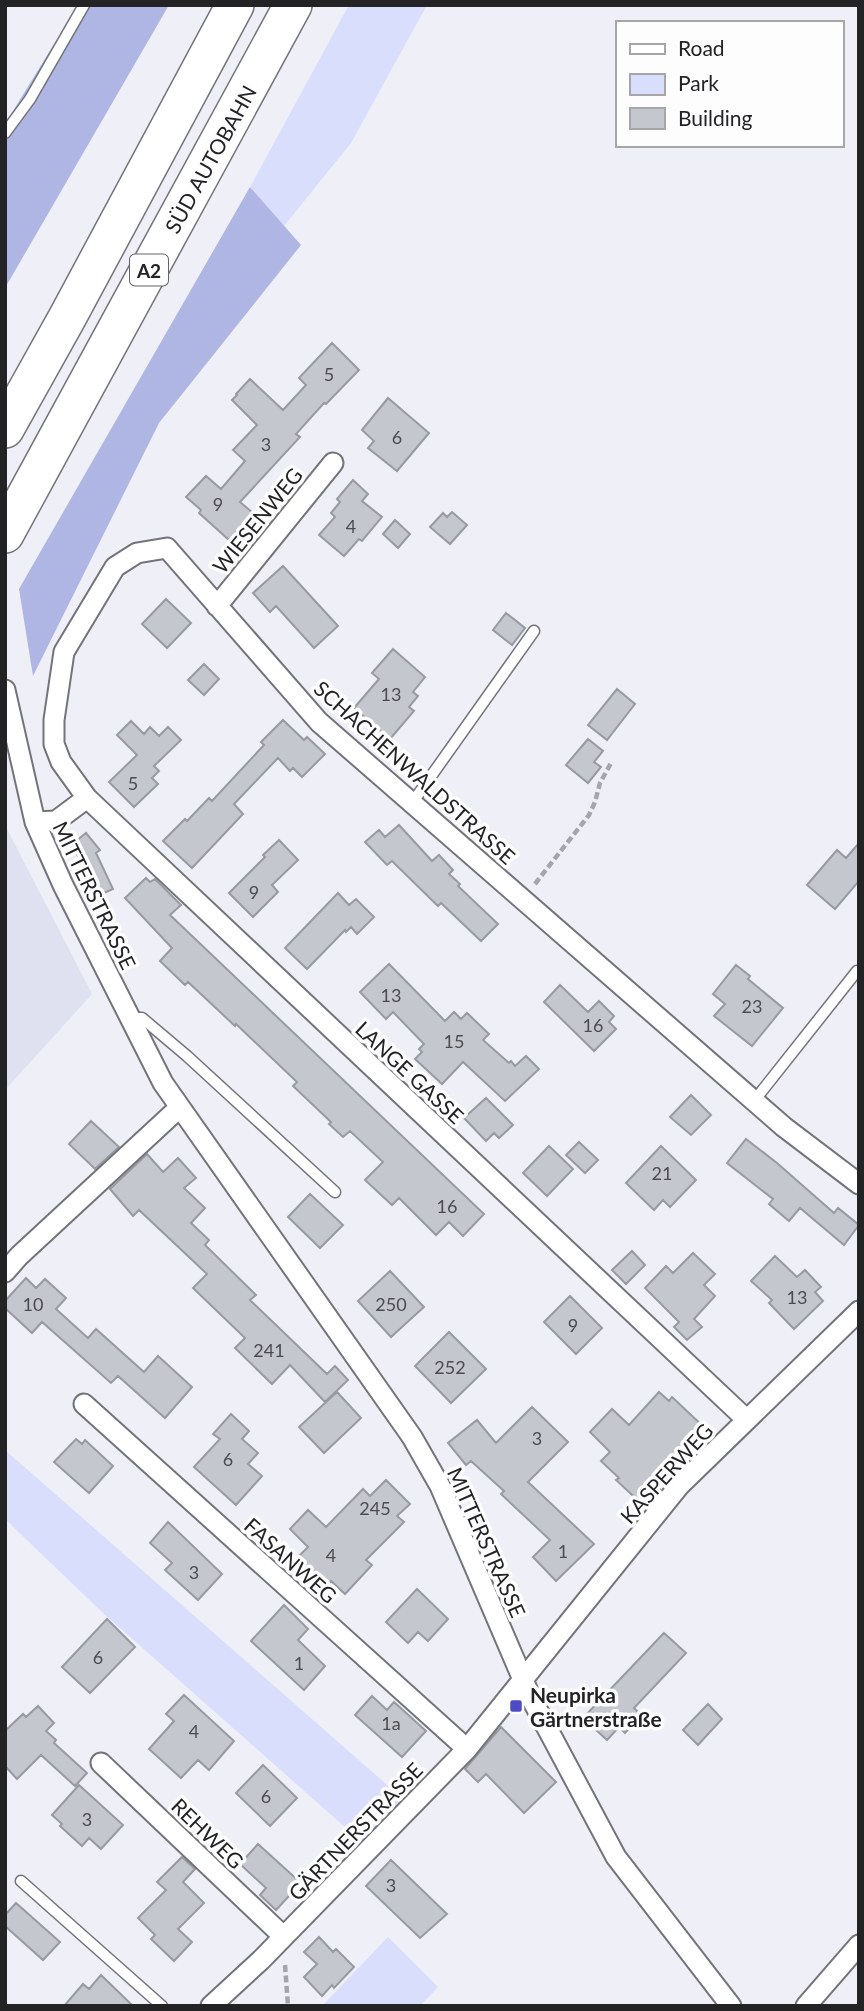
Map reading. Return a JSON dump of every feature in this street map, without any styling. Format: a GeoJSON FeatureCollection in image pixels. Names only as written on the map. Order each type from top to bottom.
{"type":"FeatureCollection","features":[{"type":"Feature","properties":{"kind":"highway","name":"A2"},"geometry":{"type":"LineString","coordinates":[[5,429],[235,5]]}},
{"type":"Feature","properties":{"kind":"highway","name":"SÜD AUTOBAHN"},"geometry":{"type":"LineString","coordinates":[[5,534],[293,5]]}},
{"type":"Feature","properties":{"kind":"street","name":"WIESENWEG"},"geometry":{"type":"LineString","coordinates":[[217,606],[333,463]]}},
{"type":"Feature","properties":{"kind":"street","name":"SCHACHENWALDSTRASSE"},"geometry":{"type":"LineString","coordinates":[[87,798],[61,762],[54,744],[54,720],[64,652],[114,567],[137,553],[167,548],[319,722],[754,1101],[859,1184]]}},
{"type":"Feature","properties":{"kind":"street","name":"MITTERSTRASSE"},"geometry":{"type":"LineString","coordinates":[[7,700],[34,822],[163,1083],[412,1437],[440,1486],[523,1681],[616,1857],[731,2006]]}},
{"type":"Feature","properties":{"kind":"street"},"geometry":{"type":"LineString","coordinates":[[34,822],[56,821],[87,798]]}},
{"type":"Feature","properties":{"kind":"street","name":"LANGE GASSE"},"geometry":{"type":"LineString","coordinates":[[87,798],[747,1420]]}},
{"type":"Feature","properties":{"kind":"street"},"geometry":{"type":"LineString","coordinates":[[5,1272],[180,1107]]}},
{"type":"Feature","properties":{"kind":"street","name":"KASPERWEG"},"geometry":{"type":"LineString","coordinates":[[523,1681],[679,1486],[859,1311]]}},
{"type":"Feature","properties":{"kind":"street","name":"FASANWEG"},"geometry":{"type":"LineString","coordinates":[[84,1404],[467,1749]]}},
{"type":"Feature","properties":{"kind":"street","name":"GÄRTNERSTRASSE"},"geometry":{"type":"LineString","coordinates":[[211,2006],[261,1960],[467,1749],[523,1681]]}},
{"type":"Feature","properties":{"kind":"street","name":"REHWEG"},"geometry":{"type":"LineString","coordinates":[[101,1763],[283,1936]]}},
{"type":"Feature","properties":{"kind":"street"},"geometry":{"type":"LineString","coordinates":[[806,2006],[859,1945]]}},
{"type":"Feature","properties":{"kind":"lane"},"geometry":{"type":"LineString","coordinates":[[5,133],[30,99],[84,5]]}},
{"type":"Feature","properties":{"kind":"lane"},"geometry":{"type":"LineString","coordinates":[[412,803],[534,631]]}},
{"type":"Feature","properties":{"kind":"lane"},"geometry":{"type":"LineString","coordinates":[[754,1101],[856,971]]}},
{"type":"Feature","properties":{"kind":"lane"},"geometry":{"type":"LineString","coordinates":[[131,1018],[142,1018],[187,1056],[335,1192]]}},
{"type":"Feature","properties":{"kind":"lane"},"geometry":{"type":"LineString","coordinates":[[21,1881],[162,2006]]}},
{"type":"Feature","properties":{"kind":"path"},"geometry":{"type":"LineString","coordinates":[[523,899],[589,815],[600,783],[611,763]]}},
{"type":"Feature","properties":{"kind":"path"},"geometry":{"type":"LineString","coordinates":[[283,1936],[288,2006]]}},
{"type":"Feature","properties":{"kind":"shaded area"},"geometry":{"type":"Polygon","coordinates":[[[78,5],[169,5],[5,288],[5,124],[78,5]]]}},
{"type":"Feature","properties":{"kind":"shaded area"},"geometry":{"type":"Polygon","coordinates":[[[250,187],[301,245],[159,423],[33,676],[19,589],[250,187]]]}},
{"type":"Feature","properties":{"kind":"shaded area"},"geometry":{"type":"Polygon","coordinates":[[[5,825],[92,994],[5,1090],[5,825]]]}},
{"type":"Feature","properties":{"kind":"green space"},"geometry":{"type":"Polygon","coordinates":[[[349,5],[427,5],[351,143],[284,226],[250,187],[349,5]]]}},
{"type":"Feature","properties":{"kind":"green space"},"geometry":{"type":"Polygon","coordinates":[[[5,1450],[402,1798],[363,1843],[103,1613],[5,1519],[5,1450]]]}},
{"type":"Feature","properties":{"kind":"green space"},"geometry":{"type":"Polygon","coordinates":[[[388,1937],[438,1987],[420,2006],[322,2006],[388,1937]]]}},
{"type":"Feature","properties":{"kind":"building"},"geometry":{"type":"Polygon","coordinates":[[[332,343],[359,370],[296,434],[300,437],[240,502],[253,513],[229,540],[199,513],[201,510],[186,497],[206,476],[221,489],[245,461],[233,450],[257,425],[232,400],[250,379],[283,410],[306,385],[299,378],[332,343]]]}},
{"type":"Feature","properties":{"kind":"building"},"geometry":{"type":"Polygon","coordinates":[[[388,398],[429,433],[397,471],[368,448],[374,441],[362,430],[388,398]]]}},
{"type":"Feature","properties":{"kind":"building"},"geometry":{"type":"Polygon","coordinates":[[[353,480],[368,494],[362,501],[382,517],[362,541],[359,539],[344,556],[319,535],[335,517],[331,513],[340,502],[337,499],[353,480]]]}},
{"type":"Feature","properties":{"kind":"building"},"geometry":{"type":"Polygon","coordinates":[[[452,512],[467,525],[450,544],[430,527],[443,513],[447,517],[452,512]]]}},
{"type":"Feature","properties":{"kind":"building"},"geometry":{"type":"Polygon","coordinates":[[[395,520],[410,534],[398,548],[383,534],[395,520]]]}},
{"type":"Feature","properties":{"kind":"building"},"geometry":{"type":"Polygon","coordinates":[[[283,566],[338,626],[314,648],[276,606],[270,612],[253,593],[283,566]]]}},
{"type":"Feature","properties":{"kind":"building"},"geometry":{"type":"Polygon","coordinates":[[[166,599],[191,623],[167,648],[142,624],[166,599]]]}},
{"type":"Feature","properties":{"kind":"building"},"geometry":{"type":"Polygon","coordinates":[[[506,613],[525,628],[512,645],[493,630],[506,613]]]}},
{"type":"Feature","properties":{"kind":"building"},"geometry":{"type":"Polygon","coordinates":[[[393,649],[425,677],[413,692],[418,696],[409,707],[414,711],[390,739],[354,708],[379,679],[372,673],[393,649]]]}},
{"type":"Feature","properties":{"kind":"building"},"geometry":{"type":"Polygon","coordinates":[[[204,664],[219,679],[204,695],[188,680],[204,664]]]}},
{"type":"Feature","properties":{"kind":"building"},"geometry":{"type":"Polygon","coordinates":[[[617,689],[635,704],[607,740],[588,725],[617,689]]]}},
{"type":"Feature","properties":{"kind":"building"},"geometry":{"type":"Polygon","coordinates":[[[283,720],[304,740],[307,737],[325,754],[302,777],[293,768],[290,771],[278,758],[234,804],[243,814],[192,868],[163,841],[209,798],[212,801],[264,745],[261,742],[283,720]]]}},
{"type":"Feature","properties":{"kind":"building"},"geometry":{"type":"Polygon","coordinates":[[[131,721],[144,734],[150,727],[159,736],[168,727],[181,740],[154,766],[159,771],[152,778],[158,784],[134,807],[109,782],[137,755],[117,735],[131,721]]]}},
{"type":"Feature","properties":{"kind":"building"},"geometry":{"type":"Polygon","coordinates":[[[588,739],[603,751],[594,762],[601,767],[588,783],[566,765],[588,739]]]}},
{"type":"Feature","properties":{"kind":"building"},"geometry":{"type":"Polygon","coordinates":[[[399,825],[432,861],[439,855],[453,870],[449,874],[460,884],[458,886],[498,924],[481,941],[441,903],[438,906],[392,861],[387,865],[365,842],[379,830],[385,837],[399,825]]]}},
{"type":"Feature","properties":{"kind":"building"},"geometry":{"type":"Polygon","coordinates":[[[86,833],[100,850],[96,853],[113,889],[95,897],[84,874],[90,871],[70,846],[86,833]]]}},
{"type":"Feature","properties":{"kind":"building"},"geometry":{"type":"Polygon","coordinates":[[[279,840],[298,860],[272,885],[278,892],[253,917],[229,893],[279,840]]]}},
{"type":"Feature","properties":{"kind":"building"},"geometry":{"type":"Polygon","coordinates":[[[859,843],[859,881],[835,909],[807,885],[837,850],[846,858],[859,843]]]}},
{"type":"Feature","properties":{"kind":"building"},"geometry":{"type":"Polygon","coordinates":[[[146,878],[150,882],[155,879],[181,905],[170,915],[484,1214],[463,1236],[449,1222],[436,1235],[399,1198],[392,1205],[365,1180],[383,1162],[350,1131],[343,1137],[293,1086],[297,1082],[236,1024],[235,1026],[188,982],[185,985],[160,961],[172,948],[125,898],[146,878]]]}},
{"type":"Feature","properties":{"kind":"building"},"geometry":{"type":"Polygon","coordinates":[[[338,893],[349,905],[356,899],[374,917],[357,934],[351,927],[346,932],[345,930],[307,969],[285,948],[338,893]]]}},
{"type":"Feature","properties":{"kind":"building"},"geometry":{"type":"Polygon","coordinates":[[[389,964],[445,1021],[454,1012],[461,1019],[467,1013],[489,1034],[483,1040],[509,1063],[511,1061],[515,1066],[526,1056],[539,1069],[505,1101],[463,1062],[442,1084],[415,1059],[422,1052],[419,1049],[424,1044],[393,1012],[386,1019],[360,992],[389,964]]]}},
{"type":"Feature","properties":{"kind":"building"},"geometry":{"type":"Polygon","coordinates":[[[736,965],[750,976],[748,979],[783,1008],[752,1046],[714,1016],[725,1004],[713,994],[736,965]]]}},
{"type":"Feature","properties":{"kind":"building"},"geometry":{"type":"Polygon","coordinates":[[[560,985],[588,1012],[599,1001],[614,1016],[609,1022],[616,1029],[594,1051],[544,1002],[560,985]]]}},
{"type":"Feature","properties":{"kind":"building"},"geometry":{"type":"Polygon","coordinates":[[[691,1095],[711,1115],[691,1135],[670,1117],[691,1095]]]}},
{"type":"Feature","properties":{"kind":"building"},"geometry":{"type":"Polygon","coordinates":[[[486,1098],[513,1125],[499,1138],[494,1133],[486,1141],[464,1118],[486,1098]]]}},
{"type":"Feature","properties":{"kind":"building"},"geometry":{"type":"Polygon","coordinates":[[[91,1121],[119,1147],[95,1169],[69,1144],[91,1121]]]}},
{"type":"Feature","properties":{"kind":"building"},"geometry":{"type":"Polygon","coordinates":[[[746,1139],[834,1213],[838,1208],[859,1225],[844,1245],[800,1208],[789,1221],[769,1204],[773,1199],[727,1163],[746,1139]]]}},
{"type":"Feature","properties":{"kind":"building"},"geometry":{"type":"Polygon","coordinates":[[[579,1142],[598,1160],[585,1173],[566,1155],[579,1142]]]}},
{"type":"Feature","properties":{"kind":"building"},"geometry":{"type":"Polygon","coordinates":[[[549,1146],[573,1169],[547,1196],[523,1173],[549,1146]]]}},
{"type":"Feature","properties":{"kind":"building"},"geometry":{"type":"Polygon","coordinates":[[[661,1146],[696,1180],[670,1207],[663,1200],[654,1210],[626,1183],[661,1146]]]}},
{"type":"Feature","properties":{"kind":"building"},"geometry":{"type":"Polygon","coordinates":[[[147,1154],[163,1172],[178,1158],[196,1178],[184,1188],[205,1208],[191,1223],[209,1240],[205,1245],[256,1295],[250,1300],[327,1374],[335,1366],[348,1380],[325,1402],[290,1365],[272,1384],[235,1348],[245,1338],[193,1288],[207,1274],[139,1210],[133,1216],[110,1189],[147,1154]]]}},
{"type":"Feature","properties":{"kind":"building"},"geometry":{"type":"Polygon","coordinates":[[[310,1194],[343,1225],[320,1248],[288,1217],[310,1194]]]}},
{"type":"Feature","properties":{"kind":"building"},"geometry":{"type":"Polygon","coordinates":[[[632,1251],[645,1265],[626,1284],[612,1270],[632,1251]]]}},
{"type":"Feature","properties":{"kind":"building"},"geometry":{"type":"Polygon","coordinates":[[[693,1253],[715,1274],[704,1285],[715,1296],[694,1319],[702,1327],[687,1340],[674,1327],[679,1322],[645,1288],[666,1266],[673,1273],[693,1253]]]}},
{"type":"Feature","properties":{"kind":"building"},"geometry":{"type":"Polygon","coordinates":[[[775,1256],[797,1277],[805,1270],[821,1287],[815,1292],[823,1301],[794,1329],[769,1303],[772,1300],[751,1281],[775,1256]]]}},
{"type":"Feature","properties":{"kind":"building"},"geometry":{"type":"Polygon","coordinates":[[[390,1271],[424,1307],[391,1337],[358,1301],[390,1271]]]}},
{"type":"Feature","properties":{"kind":"building"},"geometry":{"type":"Polygon","coordinates":[[[26,1278],[36,1288],[45,1279],[66,1298],[56,1309],[88,1338],[96,1329],[144,1372],[158,1356],[192,1387],[165,1418],[118,1376],[111,1383],[42,1322],[32,1333],[5,1308],[5,1301],[26,1278]]]}},
{"type":"Feature","properties":{"kind":"building"},"geometry":{"type":"Polygon","coordinates":[[[570,1296],[602,1328],[576,1354],[544,1322],[570,1296]]]}},
{"type":"Feature","properties":{"kind":"building"},"geometry":{"type":"Polygon","coordinates":[[[449,1332],[486,1369],[451,1403],[415,1366],[449,1332]]]}},
{"type":"Feature","properties":{"kind":"building"},"geometry":{"type":"Polygon","coordinates":[[[337,1392],[361,1418],[324,1453],[299,1427],[337,1392]]]}},
{"type":"Feature","properties":{"kind":"building"},"geometry":{"type":"Polygon","coordinates":[[[659,1392],[669,1401],[672,1397],[706,1429],[655,1484],[660,1489],[644,1506],[616,1480],[619,1478],[601,1461],[610,1452],[590,1432],[612,1409],[629,1425],[659,1392]]]}},
{"type":"Feature","properties":{"kind":"building"},"geometry":{"type":"Polygon","coordinates":[[[532,1407],[568,1442],[528,1482],[594,1544],[556,1581],[533,1557],[550,1540],[501,1494],[504,1491],[471,1461],[466,1465],[448,1443],[477,1420],[496,1443],[532,1407]]]}},
{"type":"Feature","properties":{"kind":"building"},"geometry":{"type":"Polygon","coordinates":[[[231,1414],[249,1431],[242,1439],[258,1453],[248,1464],[262,1476],[236,1505],[194,1467],[220,1439],[213,1434],[231,1414]]]}},
{"type":"Feature","properties":{"kind":"building"},"geometry":{"type":"Polygon","coordinates":[[[76,1439],[82,1444],[85,1440],[113,1466],[89,1493],[54,1462],[76,1439]]]}},
{"type":"Feature","properties":{"kind":"building"},"geometry":{"type":"Polygon","coordinates":[[[386,1480],[410,1504],[397,1516],[404,1522],[366,1560],[372,1565],[345,1594],[331,1581],[327,1585],[298,1557],[308,1547],[290,1529],[308,1510],[326,1527],[363,1489],[370,1496],[386,1480]]]}},
{"type":"Feature","properties":{"kind":"building"},"geometry":{"type":"Polygon","coordinates":[[[168,1522],[222,1574],[198,1600],[165,1570],[172,1563],[150,1543],[168,1522]]]}},
{"type":"Feature","properties":{"kind":"building"},"geometry":{"type":"Polygon","coordinates":[[[417,1589],[448,1619],[428,1641],[418,1632],[408,1643],[386,1622],[417,1589]]]}},
{"type":"Feature","properties":{"kind":"building"},"geometry":{"type":"Polygon","coordinates":[[[284,1605],[308,1629],[298,1640],[325,1666],[304,1690],[251,1641],[284,1605]]]}},
{"type":"Feature","properties":{"kind":"building"},"geometry":{"type":"Polygon","coordinates":[[[107,1619],[135,1647],[90,1693],[62,1667],[107,1619]]]}},
{"type":"Feature","properties":{"kind":"building"},"geometry":{"type":"Polygon","coordinates":[[[664,1633],[686,1653],[634,1708],[641,1715],[625,1733],[619,1727],[607,1740],[583,1718],[664,1633]]]}},
{"type":"Feature","properties":{"kind":"building"},"geometry":{"type":"Polygon","coordinates":[[[184,1695],[234,1741],[209,1770],[198,1760],[181,1778],[149,1749],[174,1721],[166,1714],[184,1695]]]}},
{"type":"Feature","properties":{"kind":"building"},"geometry":{"type":"Polygon","coordinates":[[[372,1696],[387,1710],[394,1702],[426,1731],[402,1757],[355,1715],[372,1696]]]}},
{"type":"Feature","properties":{"kind":"building"},"geometry":{"type":"Polygon","coordinates":[[[708,1704],[722,1719],[698,1745],[683,1730],[708,1704]]]}},
{"type":"Feature","properties":{"kind":"building"},"geometry":{"type":"Polygon","coordinates":[[[38,1706],[54,1723],[46,1731],[56,1740],[54,1743],[87,1773],[75,1786],[41,1755],[17,1779],[5,1766],[5,1731],[23,1714],[26,1717],[38,1706]]]}},
{"type":"Feature","properties":{"kind":"building"},"geometry":{"type":"Polygon","coordinates":[[[501,1727],[556,1782],[524,1813],[486,1774],[478,1782],[465,1769],[501,1727]]]}},
{"type":"Feature","properties":{"kind":"building"},"geometry":{"type":"Polygon","coordinates":[[[263,1765],[297,1798],[270,1826],[236,1793],[263,1765]]]}},
{"type":"Feature","properties":{"kind":"building"},"geometry":{"type":"Polygon","coordinates":[[[79,1785],[123,1825],[101,1849],[89,1838],[82,1846],[52,1815],[79,1785]]]}},
{"type":"Feature","properties":{"kind":"building"},"geometry":{"type":"Polygon","coordinates":[[[258,1844],[301,1883],[276,1910],[260,1895],[266,1888],[240,1864],[258,1844]]]}},
{"type":"Feature","properties":{"kind":"building"},"geometry":{"type":"Polygon","coordinates":[[[182,1857],[195,1869],[183,1882],[204,1903],[178,1929],[192,1942],[174,1961],[151,1939],[155,1935],[138,1918],[166,1890],[157,1882],[182,1857]]]}},
{"type":"Feature","properties":{"kind":"building"},"geometry":{"type":"Polygon","coordinates":[[[391,1860],[447,1914],[420,1938],[366,1886],[391,1860]]]}},
{"type":"Feature","properties":{"kind":"building"},"geometry":{"type":"Polygon","coordinates":[[[16,1903],[60,1942],[43,1960],[5,1926],[5,1915],[16,1903]]]}},
{"type":"Feature","properties":{"kind":"building"},"geometry":{"type":"Polygon","coordinates":[[[319,1937],[333,1952],[336,1949],[354,1967],[334,1988],[332,1985],[322,1996],[304,1977],[317,1964],[304,1952],[319,1937]]]}},
{"type":"Feature","properties":{"kind":"building"},"geometry":{"type":"Polygon","coordinates":[[[101,1975],[133,2006],[64,2006],[83,1984],[89,1989],[101,1975]]]}},
{"type":"Feature","properties":{"kind":"place","name":"Neupirka Gärtnerstraße"},"geometry":{"type":"Point","coordinates":[516,1706]}}]}
